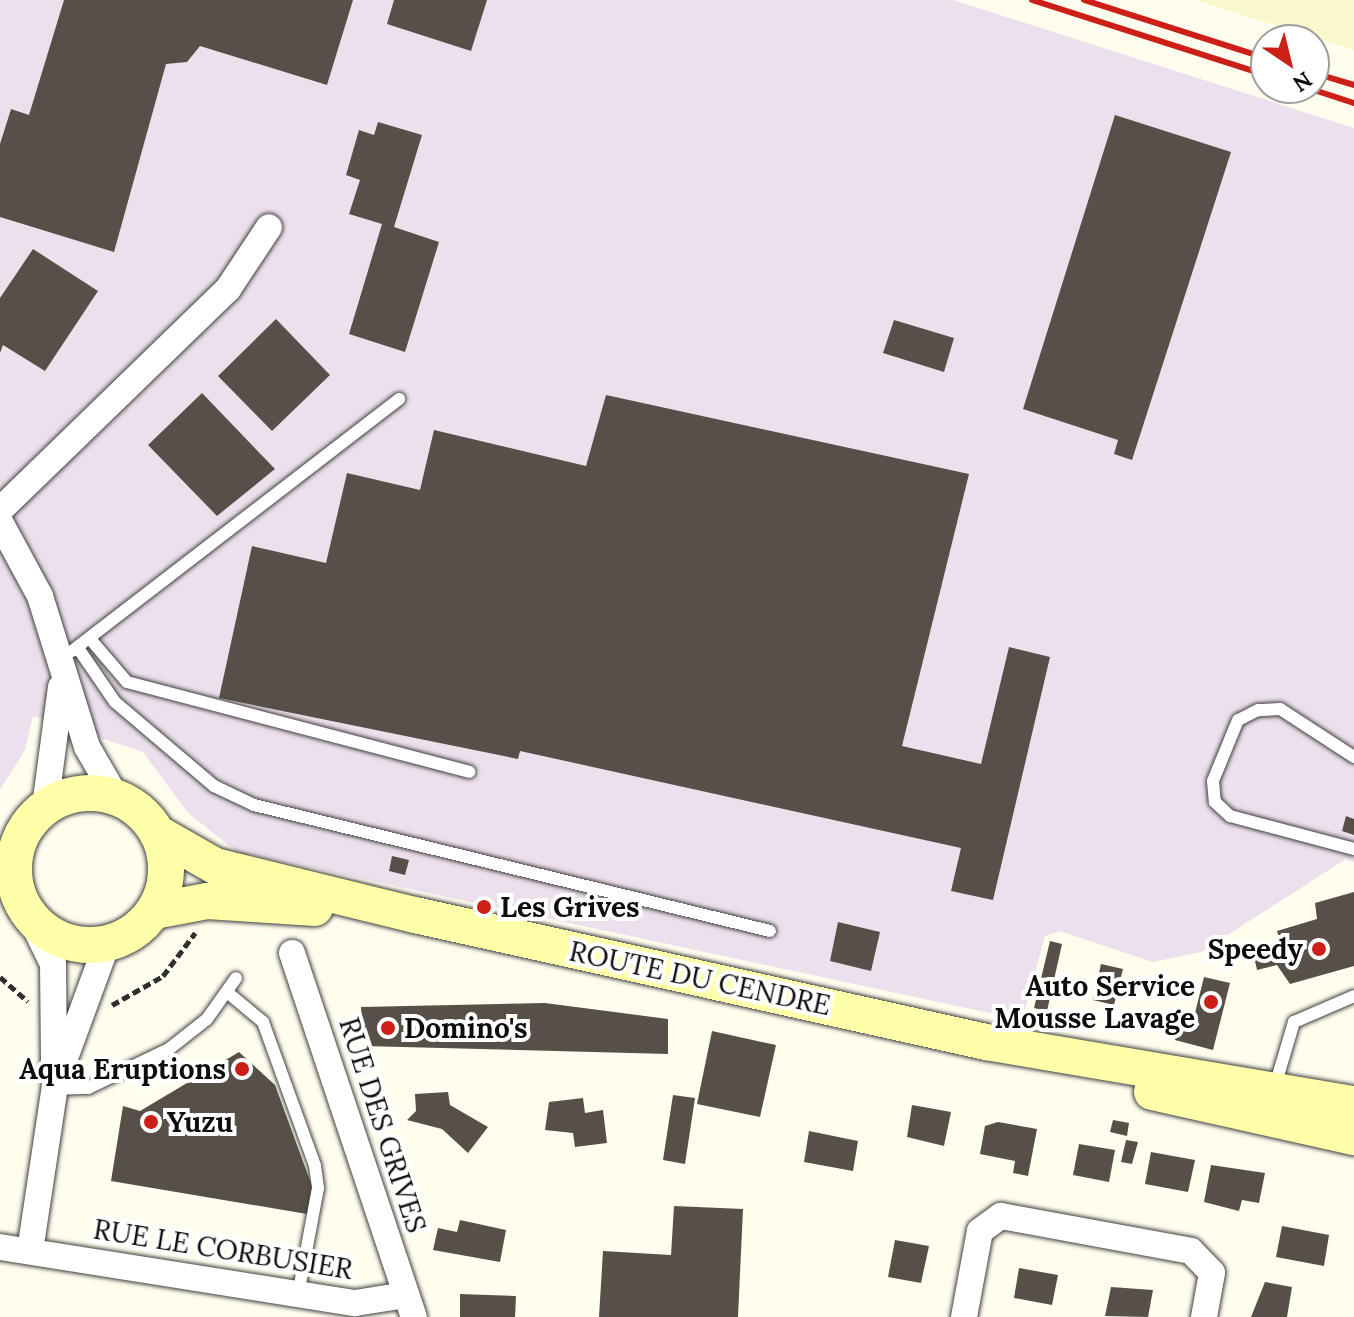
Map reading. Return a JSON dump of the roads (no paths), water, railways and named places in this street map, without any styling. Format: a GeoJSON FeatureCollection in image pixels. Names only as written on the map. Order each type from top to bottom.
{"type":"FeatureCollection","features":[{"type":"Feature","properties":{"kind":"main road"},"geometry":{"type":"LineString","coordinates":[[72,795],[116,797],[157,833],[166,872],[154,911],[134,932],[107,944],[66,942],[18,905],[10,839],[45,807],[72,795]]}},
{"type":"Feature","properties":{"kind":"main road","name":"ROUTE DU CENDRE"},"geometry":{"type":"LineString","coordinates":[[157,833],[215,866],[415,915],[986,1042],[1354,1104]]}},
{"type":"Feature","properties":{"kind":"main road","name":"ROUTE DU CENDRE"},"geometry":{"type":"LineString","coordinates":[[154,911],[207,901],[415,915]]}},
{"type":"Feature","properties":{"kind":"main road","name":"ROUTE DU CENDRE"},"geometry":{"type":"LineString","coordinates":[[986,1042],[1153,1092],[1346,1142]]}},
{"type":"Feature","properties":{"kind":"street"},"geometry":{"type":"LineString","coordinates":[[0,510],[228,289],[269,227]]}},
{"type":"Feature","properties":{"kind":"street"},"geometry":{"type":"LineString","coordinates":[[0,522],[40,596],[66,660],[87,747],[116,797]]}},
{"type":"Feature","properties":{"kind":"street"},"geometry":{"type":"LineString","coordinates":[[45,807],[66,660]]}},
{"type":"Feature","properties":{"kind":"street"},"geometry":{"type":"LineString","coordinates":[[18,905],[53,964],[55,1087]]}},
{"type":"Feature","properties":{"kind":"street"},"geometry":{"type":"LineString","coordinates":[[30,1251],[55,1087],[80,1010],[107,944]]}},
{"type":"Feature","properties":{"kind":"street","name":"RUE DES GRIVES"},"geometry":{"type":"LineString","coordinates":[[292,953],[410,1306]]}},
{"type":"Feature","properties":{"kind":"street"},"geometry":{"type":"LineString","coordinates":[[964,1317],[980,1231],[1001,1216],[1191,1251],[1212,1273],[1204,1317]]}},
{"type":"Feature","properties":{"kind":"street","name":"RUE LE CORBUSIER"},"geometry":{"type":"LineString","coordinates":[[0,1247],[298,1295],[410,1306]]}},
{"type":"Feature","properties":{"kind":"lane"},"geometry":{"type":"LineString","coordinates":[[399,399],[66,660],[214,786],[242,800],[770,931]]}},
{"type":"Feature","properties":{"kind":"lane"},"geometry":{"type":"LineString","coordinates":[[91,640],[127,682],[469,772]]}},
{"type":"Feature","properties":{"kind":"lane"},"geometry":{"type":"LineString","coordinates":[[1354,757],[1280,709],[1258,710],[1238,720],[1213,781],[1215,802],[1230,816],[1354,849]]}},
{"type":"Feature","properties":{"kind":"lane"},"geometry":{"type":"LineString","coordinates":[[55,1087],[93,1086],[169,1049],[227,992],[236,978]]}},
{"type":"Feature","properties":{"kind":"lane"},"geometry":{"type":"LineString","coordinates":[[227,992],[263,1022],[315,1166],[318,1188],[298,1295]]}},
{"type":"Feature","properties":{"kind":"lane"},"geometry":{"type":"LineString","coordinates":[[1273,1090],[1294,1022],[1354,996]]}},
{"type":"Feature","properties":{"kind":"railway"},"geometry":{"type":"LineString","coordinates":[[1032,0],[1250,70]]}},
{"type":"Feature","properties":{"kind":"railway"},"geometry":{"type":"LineString","coordinates":[[1084,0],[1250,53]]}},
{"type":"Feature","properties":{"kind":"railway"},"geometry":{"type":"LineString","coordinates":[[1330,78],[1354,85]]}},
{"type":"Feature","properties":{"kind":"railway"},"geometry":{"type":"LineString","coordinates":[[1330,95],[1354,103]]}},
{"type":"Feature","properties":{"kind":"place","name":"Les Grives"},"geometry":{"type":"Point","coordinates":[484,907]}},
{"type":"Feature","properties":{"kind":"place","name":"Speedy"},"geometry":{"type":"Point","coordinates":[1319,949]}},
{"type":"Feature","properties":{"kind":"place","name":"Auto Service Mousse Lavage"},"geometry":{"type":"Point","coordinates":[1211,1002]}},
{"type":"Feature","properties":{"kind":"place","name":"Domino's"},"geometry":{"type":"Point","coordinates":[388,1028]}},
{"type":"Feature","properties":{"kind":"place","name":"Aqua Eruptions"},"geometry":{"type":"Point","coordinates":[242,1069]}},
{"type":"Feature","properties":{"kind":"place","name":"Yuzu"},"geometry":{"type":"Point","coordinates":[151,1122]}}]}
